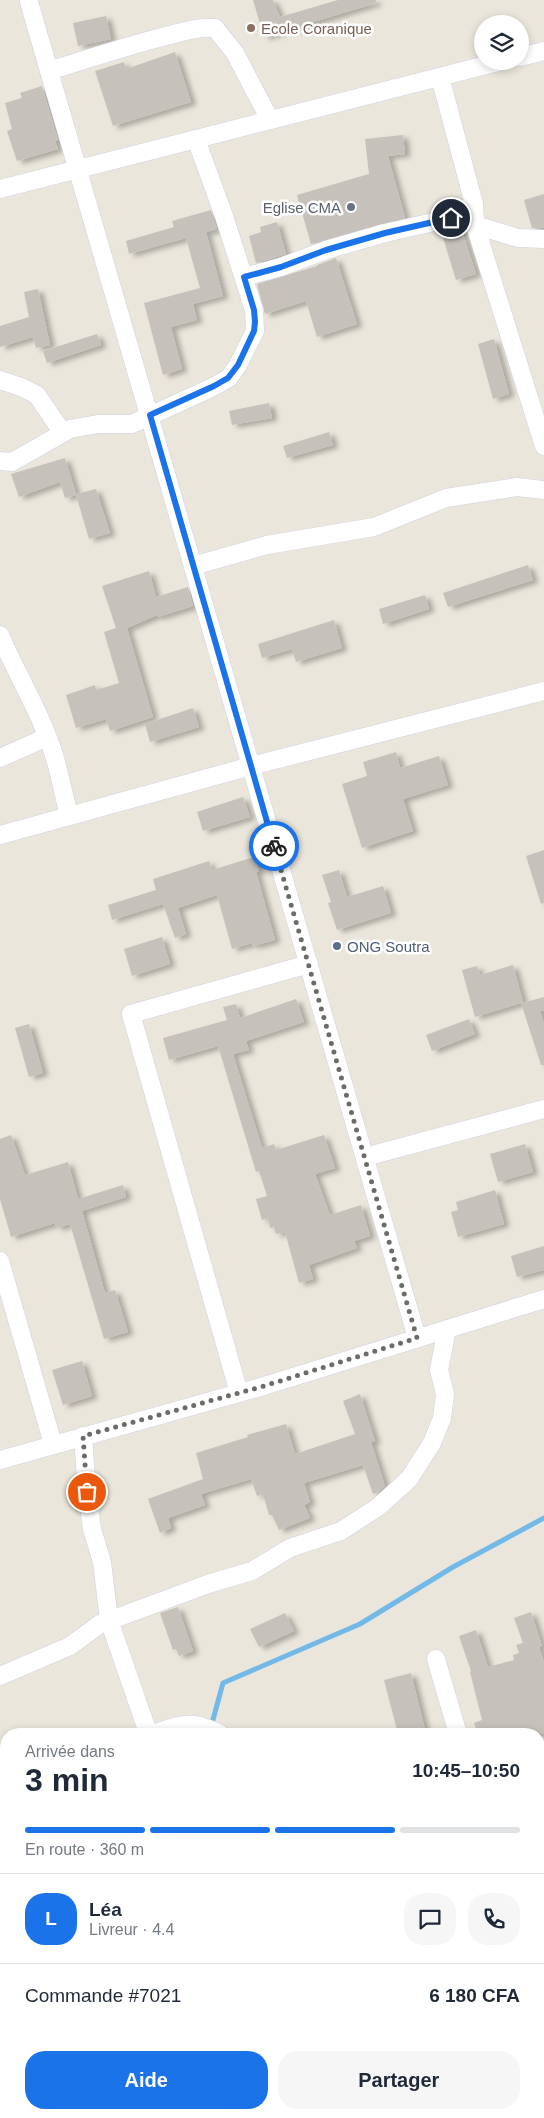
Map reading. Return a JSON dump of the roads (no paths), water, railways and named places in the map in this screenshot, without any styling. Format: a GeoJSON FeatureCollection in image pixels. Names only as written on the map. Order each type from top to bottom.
{"type":"FeatureCollection","features":[{"type":"Feature","properties":{"kind":"street"},"geometry":{"type":"LineString","coordinates":[[29,2],[417,1338]]}},
{"type":"Feature","properties":{"kind":"street"},"geometry":{"type":"LineString","coordinates":[[49,70],[123,47],[206,27],[215,28],[234,53],[270,120]]}},
{"type":"Feature","properties":{"kind":"street"},"geometry":{"type":"LineString","coordinates":[[529,55],[544,51]]}},
{"type":"Feature","properties":{"kind":"street"},"geometry":{"type":"LineString","coordinates":[[0,189],[474,68]]}},
{"type":"Feature","properties":{"kind":"street"},"geometry":{"type":"LineString","coordinates":[[440,77],[474,204],[475,225],[544,446]]}},
{"type":"Feature","properties":{"kind":"street"},"geometry":{"type":"LineString","coordinates":[[0,460],[12,462],[44,445],[62,432],[90,425],[126,425],[214,386],[228,378],[238,365],[254,331],[254,310],[196,139]]}},
{"type":"Feature","properties":{"kind":"street"},"geometry":{"type":"LineString","coordinates":[[244,277],[385,233],[451,218],[474,204]]}},
{"type":"Feature","properties":{"kind":"street"},"geometry":{"type":"LineString","coordinates":[[475,225],[518,238],[544,239]]}},
{"type":"Feature","properties":{"kind":"street"},"geometry":{"type":"LineString","coordinates":[[0,380],[37,395],[62,432]]}},
{"type":"Feature","properties":{"kind":"street"},"geometry":{"type":"LineString","coordinates":[[193,566],[267,545],[374,527],[446,498],[518,487],[544,490]]}},
{"type":"Feature","properties":{"kind":"street"},"geometry":{"type":"LineString","coordinates":[[0,634],[15,670],[31,698],[48,737],[69,816]]}},
{"type":"Feature","properties":{"kind":"street"},"geometry":{"type":"LineString","coordinates":[[0,835],[251,766],[544,691]]}},
{"type":"Feature","properties":{"kind":"street"},"geometry":{"type":"LineString","coordinates":[[0,758],[48,737]]}},
{"type":"Feature","properties":{"kind":"street"},"geometry":{"type":"LineString","coordinates":[[239,1393],[131,1014],[309,964]]}},
{"type":"Feature","properties":{"kind":"street"},"geometry":{"type":"LineString","coordinates":[[365,1157],[544,1109]]}},
{"type":"Feature","properties":{"kind":"street"},"geometry":{"type":"LineString","coordinates":[[0,1261],[53,1444]]}},
{"type":"Feature","properties":{"kind":"street"},"geometry":{"type":"LineString","coordinates":[[0,1460],[239,1393],[544,1299]]}},
{"type":"Feature","properties":{"kind":"street"},"geometry":{"type":"LineString","coordinates":[[0,1676],[70,1646],[100,1624],[109,1620],[208,1584],[252,1571],[290,1548],[341,1531],[393,1496],[410,1479],[432,1442],[442,1418],[445,1394],[438,1370],[447,1329]]}},
{"type":"Feature","properties":{"kind":"street"},"geometry":{"type":"LineString","coordinates":[[83,1436],[88,1502],[92,1529],[102,1562],[109,1620],[147,1728]]}},
{"type":"Feature","properties":{"kind":"street"},"geometry":{"type":"LineString","coordinates":[[436,1659],[456,1728]]}},
{"type":"Feature","properties":{"kind":"street"},"geometry":{"type":"LineString","coordinates":[[172,1728],[189,1723],[208,1728]]}},
{"type":"Feature","properties":{"kind":"waterway"},"geometry":{"type":"LineString","coordinates":[[211,1727],[223,1683],[360,1624],[453,1567],[544,1518]]}},
{"type":"Feature","properties":{"kind":"place","name":"Ecole Coranique"},"geometry":{"type":"Point","coordinates":[251,28]}},
{"type":"Feature","properties":{"kind":"place","name":"Eglise CMA"},"geometry":{"type":"Point","coordinates":[351,207]}},
{"type":"Feature","properties":{"kind":"place","name":"ONG Soutra"},"geometry":{"type":"Point","coordinates":[337,946]}}]}
